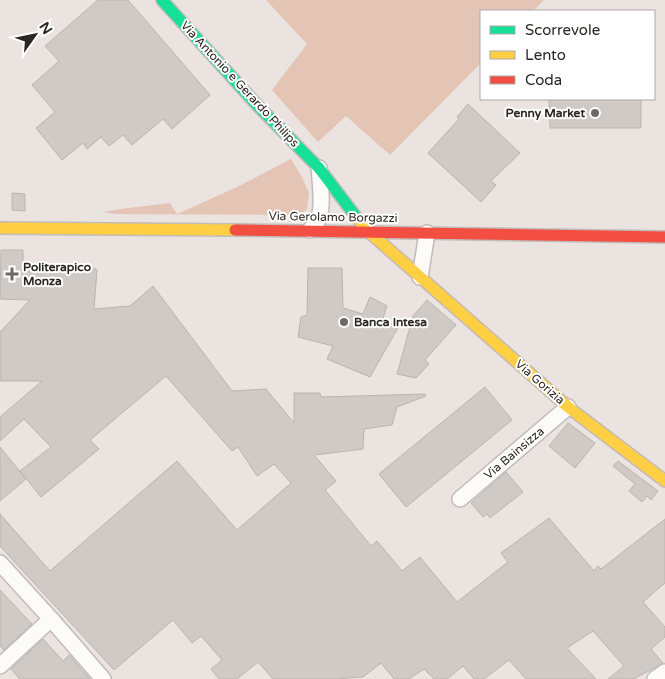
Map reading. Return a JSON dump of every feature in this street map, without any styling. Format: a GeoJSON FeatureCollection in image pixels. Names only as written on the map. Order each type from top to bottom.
{"type":"FeatureCollection","features":[{"type":"Feature","properties":{"kind":"street","name":"Via Antonio e Gerardo Philips"},"geometry":{"type":"LineString","coordinates":[[162,0],[258,106],[319,168],[369,232]]}},
{"type":"Feature","properties":{"kind":"street"},"geometry":{"type":"LineString","coordinates":[[310,230],[320,214],[319,168]]}},
{"type":"Feature","properties":{"kind":"street","name":"Via Gerolamo Borgazzi"},"geometry":{"type":"LineString","coordinates":[[0,228],[310,230],[665,237]]}},
{"type":"Feature","properties":{"kind":"street","name":"Via Gorizia"},"geometry":{"type":"LineString","coordinates":[[369,232],[568,407],[665,481]]}},
{"type":"Feature","properties":{"kind":"street"},"geometry":{"type":"LineString","coordinates":[[420,277],[427,233]]}},
{"type":"Feature","properties":{"kind":"street","name":"Via Bainsizza"},"geometry":{"type":"LineString","coordinates":[[460,499],[568,407]]}},
{"type":"Feature","properties":{"kind":"street"},"geometry":{"type":"LineString","coordinates":[[0,563],[51,618],[103,679]]}},
{"type":"Feature","properties":{"kind":"street"},"geometry":{"type":"LineString","coordinates":[[0,666],[51,618]]}},
{"type":"Feature","properties":{"kind":"street"},"geometry":{"type":"LineString","coordinates":[[655,679],[665,672]]}},
{"type":"Feature","properties":{"kind":"shaded area"},"geometry":{"type":"Polygon","coordinates":[[[266,0],[544,0],[534,10],[480,10],[480,64],[390,155],[346,116],[318,142],[272,90],[307,44],[266,0]]]}},
{"type":"Feature","properties":{"kind":"shaded area"},"geometry":{"type":"Polygon","coordinates":[[[291,159],[309,193],[307,209],[299,215],[114,214],[104,212],[170,203],[177,214],[237,187],[291,159]]]}},
{"type":"Feature","properties":{"kind":"building"},"geometry":{"type":"Polygon","coordinates":[[[98,0],[128,0],[210,95],[172,129],[163,119],[132,145],[123,135],[109,146],[101,137],[87,149],[83,143],[62,160],[36,128],[55,112],[32,85],[59,61],[45,46],[98,0]]]}},
{"type":"Feature","properties":{"kind":"building","name":"Penny Market"},"geometry":{"type":"Polygon","coordinates":[[[549,100],[641,100],[641,128],[550,128],[549,100]]]}},
{"type":"Feature","properties":{"kind":"building"},"geometry":{"type":"Polygon","coordinates":[[[468,104],[520,153],[491,181],[496,185],[481,202],[428,153],[459,119],[457,117],[468,104]]]}},
{"type":"Feature","properties":{"kind":"building"},"geometry":{"type":"Polygon","coordinates":[[[12,193],[25,194],[25,211],[12,210],[12,193]]]}},
{"type":"Feature","properties":{"kind":"building"},"geometry":{"type":"Polygon","coordinates":[[[1,250],[23,250],[23,272],[39,265],[87,265],[97,270],[94,309],[130,306],[153,286],[232,391],[266,389],[294,423],[294,393],[320,393],[321,397],[425,394],[426,396],[397,407],[392,425],[364,429],[363,449],[314,455],[336,481],[325,490],[371,546],[377,541],[402,571],[420,557],[457,602],[508,562],[501,553],[549,518],[594,571],[598,566],[601,569],[665,519],[665,583],[643,602],[665,627],[665,637],[651,649],[663,663],[634,679],[608,679],[624,666],[593,631],[567,648],[596,679],[526,679],[509,660],[484,679],[474,679],[463,666],[447,679],[434,679],[424,669],[409,679],[394,679],[381,663],[363,677],[273,679],[258,662],[237,679],[219,679],[211,669],[222,660],[201,636],[192,643],[173,620],[114,670],[0,546],[0,514],[50,571],[177,461],[237,530],[291,483],[274,464],[257,476],[238,447],[232,451],[166,376],[90,440],[99,449],[41,497],[20,471],[51,447],[24,419],[0,441],[0,417],[42,381],[0,381],[0,332],[30,300],[0,299],[1,250]]]}},
{"type":"Feature","properties":{"kind":"building","name":"Banca Intesa"},"geometry":{"type":"Polygon","coordinates":[[[308,268],[342,268],[343,308],[363,314],[370,297],[387,306],[382,321],[399,326],[370,377],[327,359],[333,346],[298,337],[301,317],[307,315],[308,268]]]}},
{"type":"Feature","properties":{"kind":"building"},"geometry":{"type":"Polygon","coordinates":[[[427,300],[456,325],[425,360],[429,364],[416,378],[397,374],[413,316],[427,300]]]}},
{"type":"Feature","properties":{"kind":"building"},"geometry":{"type":"Polygon","coordinates":[[[485,387],[512,420],[406,507],[379,474],[485,387]]]}},
{"type":"Feature","properties":{"kind":"building"},"geometry":{"type":"Polygon","coordinates":[[[568,423],[595,443],[575,468],[549,446],[568,423]]]}},
{"type":"Feature","properties":{"kind":"building"},"geometry":{"type":"Polygon","coordinates":[[[0,447],[26,479],[0,501],[0,447]]]}},
{"type":"Feature","properties":{"kind":"building"},"geometry":{"type":"Polygon","coordinates":[[[618,461],[658,491],[651,500],[647,496],[642,502],[629,491],[635,484],[613,466],[618,461]]]}},
{"type":"Feature","properties":{"kind":"building"},"geometry":{"type":"Polygon","coordinates":[[[506,472],[523,492],[490,518],[487,514],[483,517],[471,503],[506,472]]]}},
{"type":"Feature","properties":{"kind":"building"},"geometry":{"type":"Polygon","coordinates":[[[0,590],[32,624],[4,650],[0,646],[0,590]]]}},
{"type":"Feature","properties":{"kind":"building"},"geometry":{"type":"Polygon","coordinates":[[[43,639],[63,661],[69,655],[90,679],[20,679],[11,669],[43,639]]]}},
{"type":"Feature","properties":{"kind":"traffic: fast"},"geometry":{"type":"LineString","coordinates":[[162,0],[258,106],[319,168],[360,222]]}},
{"type":"Feature","properties":{"kind":"traffic: slow"},"geometry":{"type":"LineString","coordinates":[[360,222],[568,407],[665,481]]}},
{"type":"Feature","properties":{"kind":"traffic: slow"},"geometry":{"type":"LineString","coordinates":[[0,228],[235,230]]}},
{"type":"Feature","properties":{"kind":"traffic: jam"},"geometry":{"type":"LineString","coordinates":[[235,230],[665,237]]}},
{"type":"Feature","properties":{"kind":"place","name":"Penny Market"},"geometry":{"type":"Point","coordinates":[595,113]}},
{"type":"Feature","properties":{"kind":"place","name":"Politerapico Monza"},"geometry":{"type":"Point","coordinates":[12,274]}},
{"type":"Feature","properties":{"kind":"place","name":"Banca Intesa"},"geometry":{"type":"Point","coordinates":[344,322]}}]}
